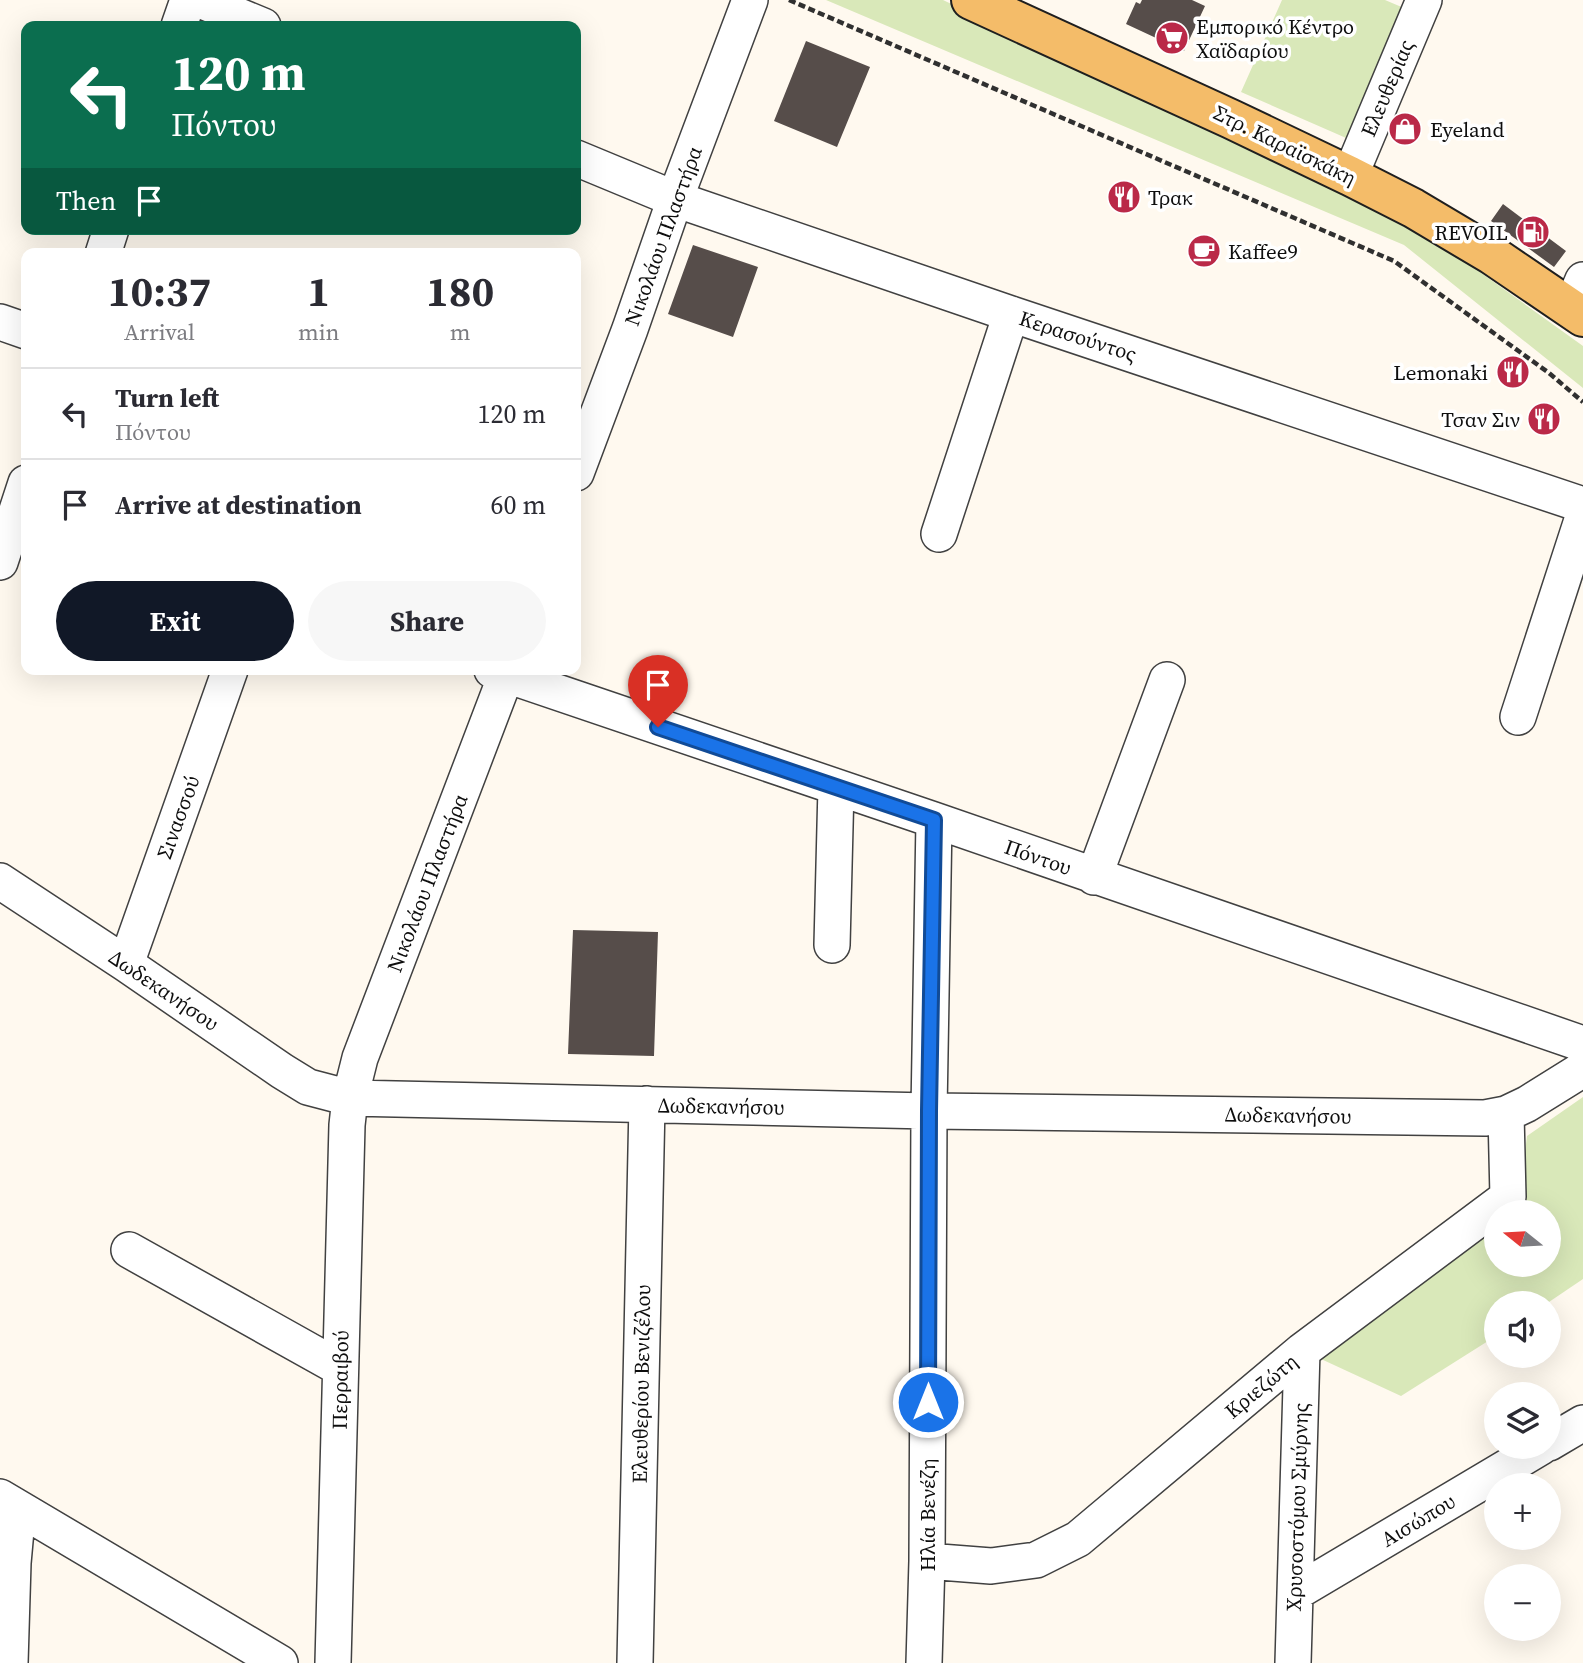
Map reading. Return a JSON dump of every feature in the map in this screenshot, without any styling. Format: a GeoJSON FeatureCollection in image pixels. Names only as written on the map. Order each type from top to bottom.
{"type":"FeatureCollection","features":[{"type":"Feature","properties":{"kind":"main road","name":"Στρ. Καραϊσκάκη"},"geometry":{"type":"LineString","coordinates":[[977,1],[1350,176],[1579,302]]}},
{"type":"Feature","properties":{"kind":"street"},"geometry":{"type":"LineString","coordinates":[[181,21],[188,0]]}},
{"type":"Feature","properties":{"kind":"street"},"geometry":{"type":"LineString","coordinates":[[200,0],[251,21]]}},
{"type":"Feature","properties":{"kind":"street","name":"Νικολάου Πλαστήρα"},"geometry":{"type":"LineString","coordinates":[[581,445],[630,328],[750,0]]}},
{"type":"Feature","properties":{"kind":"street","name":"Ελευθερίας"},"geometry":{"type":"LineString","coordinates":[[1350,176],[1424,0]]}},
{"type":"Feature","properties":{"kind":"street","name":"Κερασούντος"},"geometry":{"type":"LineString","coordinates":[[581,160],[675,200],[1583,505]]}},
{"type":"Feature","properties":{"kind":"street"},"geometry":{"type":"LineString","coordinates":[[939,534],[1011,314]]}},
{"type":"Feature","properties":{"kind":"street"},"geometry":{"type":"LineString","coordinates":[[0,322],[21,329]]}},
{"type":"Feature","properties":{"kind":"street"},"geometry":{"type":"LineString","coordinates":[[0,562],[21,509]]}},
{"type":"Feature","properties":{"kind":"street"},"geometry":{"type":"LineString","coordinates":[[1518,717],[1583,517]]}},
{"type":"Feature","properties":{"kind":"street","name":"Σινασσού"},"geometry":{"type":"LineString","coordinates":[[126,964],[228,675]]}},
{"type":"Feature","properties":{"kind":"street","name":"Νικολάου Πλαστήρα"},"geometry":{"type":"LineString","coordinates":[[350,1098],[360,1058],[501,675]]}},
{"type":"Feature","properties":{"kind":"street","name":"Πόντου"},"geometry":{"type":"LineString","coordinates":[[511,675],[1583,1044]]}},
{"type":"Feature","properties":{"kind":"street"},"geometry":{"type":"LineString","coordinates":[[1094,877],[1167,680]]}},
{"type":"Feature","properties":{"kind":"street"},"geometry":{"type":"LineString","coordinates":[[832,945],[836,787]]}},
{"type":"Feature","properties":{"kind":"street","name":"Ηλία Βενέζη"},"geometry":{"type":"LineString","coordinates":[[924,1663],[934,820]]}},
{"type":"Feature","properties":{"kind":"street","name":"Δωδεκανήσου"},"geometry":{"type":"LineString","coordinates":[[0,881],[299,1082],[350,1098],[929,1111],[1485,1118],[1506,1114]]}},
{"type":"Feature","properties":{"kind":"street"},"geometry":{"type":"LineString","coordinates":[[1506,1114],[1583,1069]]}},
{"type":"Feature","properties":{"kind":"street","name":"Περραιβού"},"geometry":{"type":"LineString","coordinates":[[333,1663],[347,1125],[350,1098]]}},
{"type":"Feature","properties":{"kind":"street","name":"Ελευθερίου Βενιζέλου"},"geometry":{"type":"LineString","coordinates":[[635,1663],[648,1104]]}},
{"type":"Feature","properties":{"kind":"street","name":"Κριεζώτη"},"geometry":{"type":"LineString","coordinates":[[927,1561],[991,1566],[1036,1560],[1078,1539],[1302,1352],[1508,1197],[1506,1114]]}},
{"type":"Feature","properties":{"kind":"street"},"geometry":{"type":"LineString","coordinates":[[129,1250],[340,1368]]}},
{"type":"Feature","properties":{"kind":"street","name":"Χρυσοστόμου Σμύρνης"},"geometry":{"type":"LineString","coordinates":[[1293,1663],[1302,1352]]}},
{"type":"Feature","properties":{"kind":"street"},"geometry":{"type":"LineString","coordinates":[[1561,1436],[1583,1423]]}},
{"type":"Feature","properties":{"kind":"street","name":"Αισώπου"},"geometry":{"type":"LineString","coordinates":[[1295,1593],[1522,1459]]}},
{"type":"Feature","properties":{"kind":"street"},"geometry":{"type":"LineString","coordinates":[[9,1502],[13,1563],[10,1663]]}},
{"type":"Feature","properties":{"kind":"street"},"geometry":{"type":"LineString","coordinates":[[9,1502],[280,1663]]}},
{"type":"Feature","properties":{"kind":"path"},"geometry":{"type":"LineString","coordinates":[[789,0],[1394,261],[1549,373],[1583,402]]}},
{"type":"Feature","properties":{"kind":"green space"},"geometry":{"type":"Polygon","coordinates":[[[826,0],[943,0],[1413,224],[1583,346],[1583,388],[1404,245],[826,0]]]}},
{"type":"Feature","properties":{"kind":"green space"},"geometry":{"type":"Polygon","coordinates":[[[1282,0],[1385,0],[1411,11],[1353,141],[1241,92],[1282,0]]]}},
{"type":"Feature","properties":{"kind":"green space"},"geometry":{"type":"Polygon","coordinates":[[[1583,1097],[1583,1279],[1561,1294],[1561,1291],[1484,1291],[1484,1344],[1401,1396],[1321,1359],[1484,1229],[1484,1278],[1561,1278],[1561,1200],[1519,1200],[1527,1136],[1583,1097]]]}},
{"type":"Feature","properties":{"kind":"building","name":"Εμπορικό Κέντρο Χαϊδαρίου"},"geometry":{"type":"Polygon","coordinates":[[[1142,0],[1192,0],[1205,6],[1184,51],[1126,24],[1136,2],[1140,4],[1142,0]]]}},
{"type":"Feature","properties":{"kind":"building"},"geometry":{"type":"Polygon","coordinates":[[[806,41],[870,67],[837,147],[774,121],[806,41]]]}},
{"type":"Feature","properties":{"kind":"building"},"geometry":{"type":"Polygon","coordinates":[[[1503,204],[1566,251],[1554,267],[1491,221],[1503,204]]]}},
{"type":"Feature","properties":{"kind":"building"},"geometry":{"type":"Polygon","coordinates":[[[693,245],[758,267],[733,337],[668,314],[693,245]]]}},
{"type":"Feature","properties":{"kind":"building"},"geometry":{"type":"Polygon","coordinates":[[[573,930],[658,932],[654,1056],[568,1054],[573,930]]]}},
{"type":"Feature","properties":{"kind":"place","name":"Εμπορικό Κέντρο Χαϊδαρίου"},"geometry":{"type":"Point","coordinates":[1172,38]}},
{"type":"Feature","properties":{"kind":"place","name":"Eyeland"},"geometry":{"type":"Point","coordinates":[1405,129]}},
{"type":"Feature","properties":{"kind":"place","name":"Τρακ"},"geometry":{"type":"Point","coordinates":[1124,197]}},
{"type":"Feature","properties":{"kind":"place","name":"REVOIL"},"geometry":{"type":"Point","coordinates":[1533,232]}},
{"type":"Feature","properties":{"kind":"place","name":"Kaffee9"},"geometry":{"type":"Point","coordinates":[1204,251]}},
{"type":"Feature","properties":{"kind":"place","name":"Lemonaki"},"geometry":{"type":"Point","coordinates":[1513,372]}},
{"type":"Feature","properties":{"kind":"place","name":"Τσαν Σιν"},"geometry":{"type":"Point","coordinates":[1544,419]}},
{"type":"Feature","properties":{"kind":"route"},"geometry":{"type":"LineString","coordinates":[[658,727],[934,820],[928,1402]]}}]}
